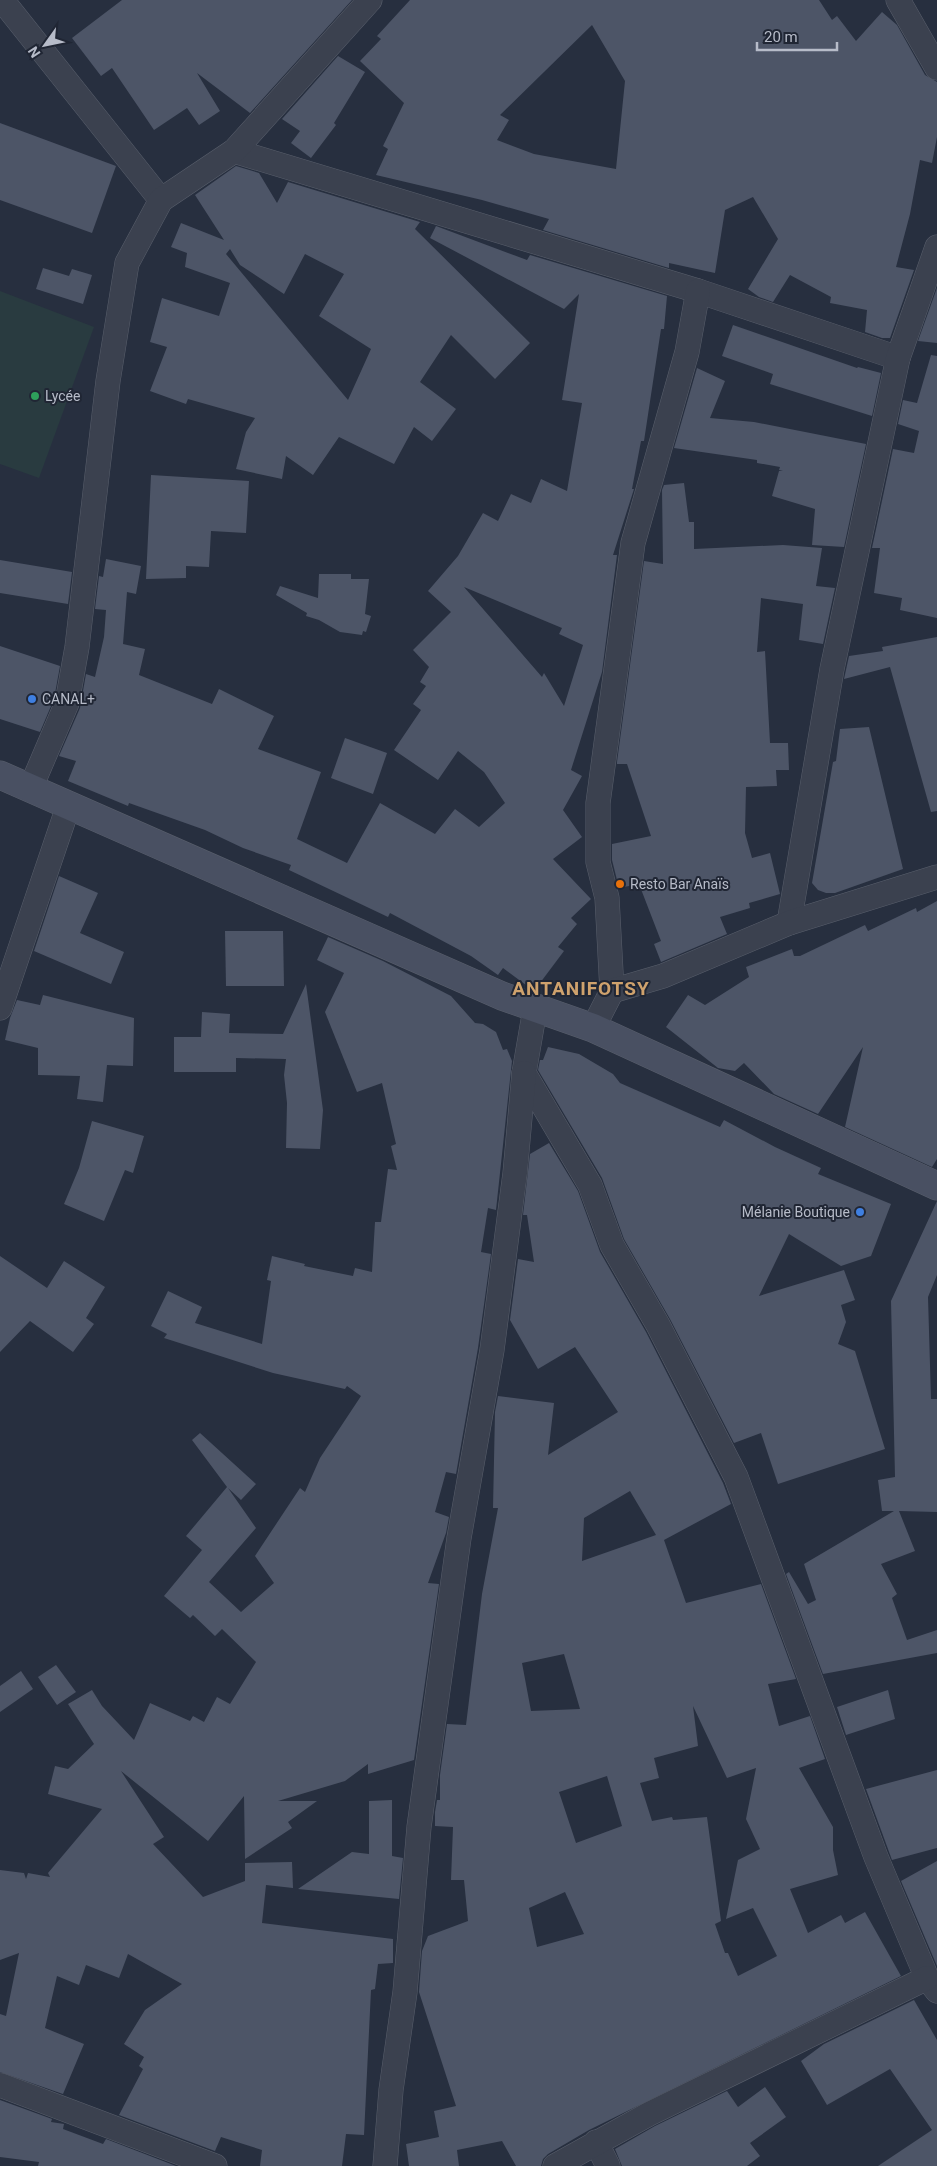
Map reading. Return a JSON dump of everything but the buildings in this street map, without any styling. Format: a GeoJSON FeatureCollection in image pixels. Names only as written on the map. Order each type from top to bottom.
{"type":"FeatureCollection","features":[{"type":"Feature","properties":{"kind":"main road"},"geometry":{"type":"LineString","coordinates":[[0,775],[535,1009],[593,1028],[937,1186]]}},
{"type":"Feature","properties":{"kind":"street"},"geometry":{"type":"LineString","coordinates":[[2,0],[162,200]]}},
{"type":"Feature","properties":{"kind":"street"},"geometry":{"type":"LineString","coordinates":[[31,787],[67,703],[77,647],[108,382],[127,263],[162,200],[234,151],[370,0]]}},
{"type":"Feature","properties":{"kind":"street"},"geometry":{"type":"LineString","coordinates":[[898,0],[937,68]]}},
{"type":"Feature","properties":{"kind":"street"},"geometry":{"type":"LineString","coordinates":[[234,151],[698,291],[898,358]]}},
{"type":"Feature","properties":{"kind":"street"},"geometry":{"type":"LineString","coordinates":[[789,923],[832,669],[898,358],[937,247]]}},
{"type":"Feature","properties":{"kind":"street"},"geometry":{"type":"LineString","coordinates":[[593,1028],[612,991],[607,898],[598,862],[598,803],[633,543],[687,352],[698,291]]}},
{"type":"Feature","properties":{"kind":"street"},"geometry":{"type":"LineString","coordinates":[[0,1008],[69,804]]}},
{"type":"Feature","properties":{"kind":"street"},"geometry":{"type":"LineString","coordinates":[[612,991],[663,976],[789,923],[937,877]]}},
{"type":"Feature","properties":{"kind":"street"},"geometry":{"type":"LineString","coordinates":[[385,2166],[392,2090],[406,1992],[419,1827],[459,1538],[494,1340],[515,1172],[524,1073],[535,1009]]}},
{"type":"Feature","properties":{"kind":"street"},"geometry":{"type":"LineString","coordinates":[[524,1073],[590,1185],[612,1245],[658,1325],[736,1477],[876,1857],[932,1984],[596,2142],[555,2166]]}},
{"type":"Feature","properties":{"kind":"street"},"geometry":{"type":"LineString","coordinates":[[0,2085],[215,2166]]}},
{"type":"Feature","properties":{"kind":"street"},"geometry":{"type":"LineString","coordinates":[[596,2142],[608,2166]]}},
{"type":"Feature","properties":{"kind":"shaded area","name":"Lycée"},"geometry":{"type":"Polygon","coordinates":[[[0,291],[94,327],[39,478],[0,464],[0,291]]]}},
{"type":"Feature","properties":{"kind":"place","name":"Lycée"},"geometry":{"type":"Point","coordinates":[35,396]}},
{"type":"Feature","properties":{"kind":"place","name":"CANAL+"},"geometry":{"type":"Point","coordinates":[32,699]}},
{"type":"Feature","properties":{"kind":"place","name":"Resto Bar Anaïs"},"geometry":{"type":"Point","coordinates":[620,884]}},
{"type":"Feature","properties":{"kind":"place","name":"Mélanie Boutique"},"geometry":{"type":"Point","coordinates":[860,1212]}},
{"type":"Feature","properties":{"kind":"district","name":"ANTANIFOTSY"},"geometry":{"type":"Point","coordinates":[581,988]}}]}
